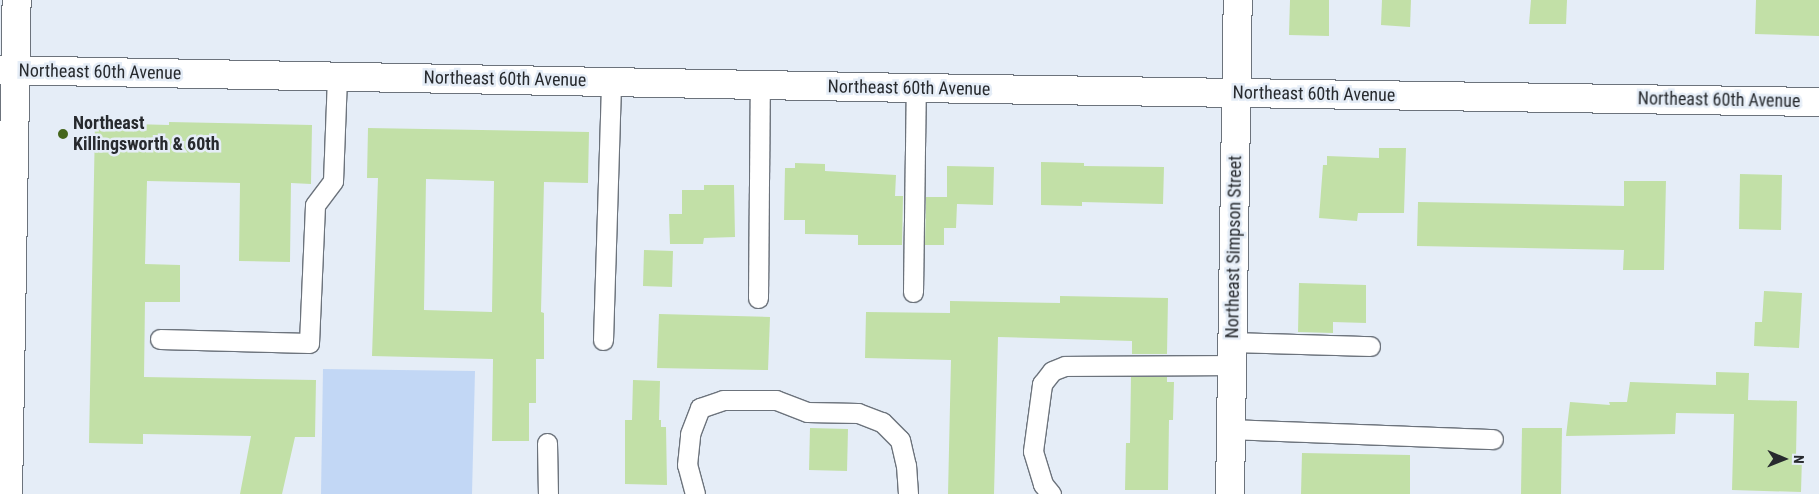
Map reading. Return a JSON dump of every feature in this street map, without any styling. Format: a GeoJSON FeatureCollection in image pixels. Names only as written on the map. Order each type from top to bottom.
{"type":"FeatureCollection","features":[{"type":"Feature","properties":{"kind":"street"},"geometry":{"type":"LineString","coordinates":[[8,494],[6,276],[8,70],[17,0]]}},
{"type":"Feature","properties":{"kind":"street","name":"Northeast Simpson Street"},"geometry":{"type":"LineString","coordinates":[[1230,494],[1238,0]]}},
{"type":"Feature","properties":{"kind":"street","name":"Northeast 60th Avenue"},"geometry":{"type":"LineString","coordinates":[[8,70],[916,88],[1819,102]]}},
{"type":"Feature","properties":{"kind":"lane"},"geometry":{"type":"LineString","coordinates":[[160,339],[309,343],[316,205],[334,180],[337,76]]}},
{"type":"Feature","properties":{"kind":"lane"},"geometry":{"type":"LineString","coordinates":[[603,340],[611,81]]}},
{"type":"Feature","properties":{"kind":"lane"},"geometry":{"type":"LineString","coordinates":[[758,298],[760,84]]}},
{"type":"Feature","properties":{"kind":"lane"},"geometry":{"type":"LineString","coordinates":[[913,292],[916,88]]}},
{"type":"Feature","properties":{"kind":"lane"},"geometry":{"type":"LineString","coordinates":[[1050,494],[1043,484],[1033,450],[1042,384],[1052,371],[1065,366],[1232,353],[1370,346]]}},
{"type":"Feature","properties":{"kind":"lane"},"geometry":{"type":"LineString","coordinates":[[695,494],[687,465],[690,434],[700,408],[723,400],[776,400],[807,412],[858,413],[882,422],[900,440],[906,465],[908,494]]}},
{"type":"Feature","properties":{"kind":"lane"},"geometry":{"type":"LineString","coordinates":[[1231,429],[1493,439]]}},
{"type":"Feature","properties":{"kind":"lane"},"geometry":{"type":"LineString","coordinates":[[547,444],[548,494]]}},
{"type":"Feature","properties":{"kind":"shaded area"},"geometry":{"type":"Polygon","coordinates":[[[323,369],[475,371],[472,494],[321,494],[323,369]]]}},
{"type":"Feature","properties":{"kind":"building"},"geometry":{"type":"Polygon","coordinates":[[[1290,0],[1329,0],[1329,36],[1289,35],[1290,0]]]}},
{"type":"Feature","properties":{"kind":"building"},"geometry":{"type":"Polygon","coordinates":[[[1382,0],[1411,0],[1410,27],[1381,25],[1382,0]]]}},
{"type":"Feature","properties":{"kind":"building"},"geometry":{"type":"Polygon","coordinates":[[[1531,0],[1567,0],[1566,24],[1529,24],[1531,0]]]}},
{"type":"Feature","properties":{"kind":"building"},"geometry":{"type":"Polygon","coordinates":[[[1756,0],[1819,0],[1819,36],[1755,34],[1756,0]]]}},
{"type":"Feature","properties":{"kind":"building"},"geometry":{"type":"Polygon","coordinates":[[[169,122],[312,125],[311,184],[291,183],[290,262],[239,261],[240,183],[147,181],[145,264],[180,265],[180,302],[145,302],[144,377],[316,380],[315,437],[295,437],[282,494],[240,494],[251,436],[143,434],[143,444],[89,443],[95,123],[169,125],[169,122]]]}},
{"type":"Feature","properties":{"kind":"building"},"geometry":{"type":"Polygon","coordinates":[[[368,128],[589,132],[588,183],[544,182],[541,312],[544,313],[544,359],[536,359],[536,403],[529,403],[529,441],[492,441],[493,359],[372,356],[378,178],[367,178],[368,128]],[[426,179],[424,310],[492,312],[494,181],[426,179]]]}},
{"type":"Feature","properties":{"kind":"building"},"geometry":{"type":"Polygon","coordinates":[[[1379,148],[1406,148],[1404,213],[1358,213],[1357,221],[1319,218],[1323,165],[1327,165],[1327,156],[1379,158],[1379,148]]]}},
{"type":"Feature","properties":{"kind":"building"},"geometry":{"type":"Polygon","coordinates":[[[1041,162],[1084,163],[1084,166],[1164,167],[1163,204],[1082,202],[1082,206],[1041,205],[1041,162]]]}},
{"type":"Feature","properties":{"kind":"building"},"geometry":{"type":"Polygon","coordinates":[[[795,163],[825,164],[825,171],[896,175],[895,196],[903,196],[902,245],[858,245],[858,235],[805,234],[805,220],[784,220],[785,168],[795,168],[795,163]]]}},
{"type":"Feature","properties":{"kind":"building"},"geometry":{"type":"Polygon","coordinates":[[[947,166],[994,167],[993,205],[957,204],[956,228],[944,228],[944,245],[925,245],[926,197],[947,197],[947,166]]]}},
{"type":"Feature","properties":{"kind":"building"},"geometry":{"type":"Polygon","coordinates":[[[1740,174],[1782,175],[1781,230],[1739,229],[1740,174]]]}},
{"type":"Feature","properties":{"kind":"building"},"geometry":{"type":"Polygon","coordinates":[[[1624,181],[1666,181],[1664,270],[1623,270],[1624,250],[1417,246],[1418,202],[1624,206],[1624,181]]]}},
{"type":"Feature","properties":{"kind":"building"},"geometry":{"type":"Polygon","coordinates":[[[704,185],[734,185],[735,237],[704,238],[703,244],[670,244],[669,214],[682,214],[682,190],[704,190],[704,185]]]}},
{"type":"Feature","properties":{"kind":"building"},"geometry":{"type":"Polygon","coordinates":[[[644,250],[673,251],[672,287],[643,286],[644,250]]]}},
{"type":"Feature","properties":{"kind":"building"},"geometry":{"type":"Polygon","coordinates":[[[1299,283],[1366,285],[1366,323],[1333,322],[1333,333],[1298,332],[1299,283]]]}},
{"type":"Feature","properties":{"kind":"building"},"geometry":{"type":"Polygon","coordinates":[[[1764,291],[1802,293],[1799,348],[1754,346],[1755,322],[1762,322],[1764,291]]]}},
{"type":"Feature","properties":{"kind":"building"},"geometry":{"type":"Polygon","coordinates":[[[1060,296],[1168,298],[1167,354],[1132,354],[1132,341],[998,337],[994,494],[948,494],[951,360],[865,358],[866,312],[950,313],[950,301],[1060,303],[1060,296]]]}},
{"type":"Feature","properties":{"kind":"building"},"geometry":{"type":"Polygon","coordinates":[[[659,314],[770,317],[768,370],[657,368],[659,314]]]}},
{"type":"Feature","properties":{"kind":"building"},"geometry":{"type":"Polygon","coordinates":[[[1716,372],[1749,373],[1748,400],[1797,401],[1796,457],[1802,457],[1801,492],[1732,490],[1734,414],[1676,413],[1675,434],[1566,436],[1570,402],[1610,405],[1609,402],[1627,402],[1630,382],[1716,385],[1716,372]]]}},
{"type":"Feature","properties":{"kind":"building"},"geometry":{"type":"Polygon","coordinates":[[[1131,377],[1167,377],[1167,382],[1174,382],[1173,420],[1169,420],[1168,490],[1125,490],[1126,443],[1130,443],[1131,377]]]}},
{"type":"Feature","properties":{"kind":"building"},"geometry":{"type":"Polygon","coordinates":[[[633,380],[660,381],[659,420],[661,420],[661,427],[666,427],[667,485],[625,484],[625,420],[632,420],[633,380]]]}},
{"type":"Feature","properties":{"kind":"building"},"geometry":{"type":"Polygon","coordinates":[[[810,428],[848,429],[847,471],[809,470],[810,428]]]}},
{"type":"Feature","properties":{"kind":"building"},"geometry":{"type":"Polygon","coordinates":[[[1522,428],[1562,428],[1561,494],[1521,494],[1522,428]]]}},
{"type":"Feature","properties":{"kind":"building"},"geometry":{"type":"Polygon","coordinates":[[[1302,453],[1410,455],[1410,494],[1301,494],[1302,453]]]}},
{"type":"Feature","properties":{"kind":"place","name":"Northeast Killingsworth & 60th"},"geometry":{"type":"Point","coordinates":[63,134]}}]}
